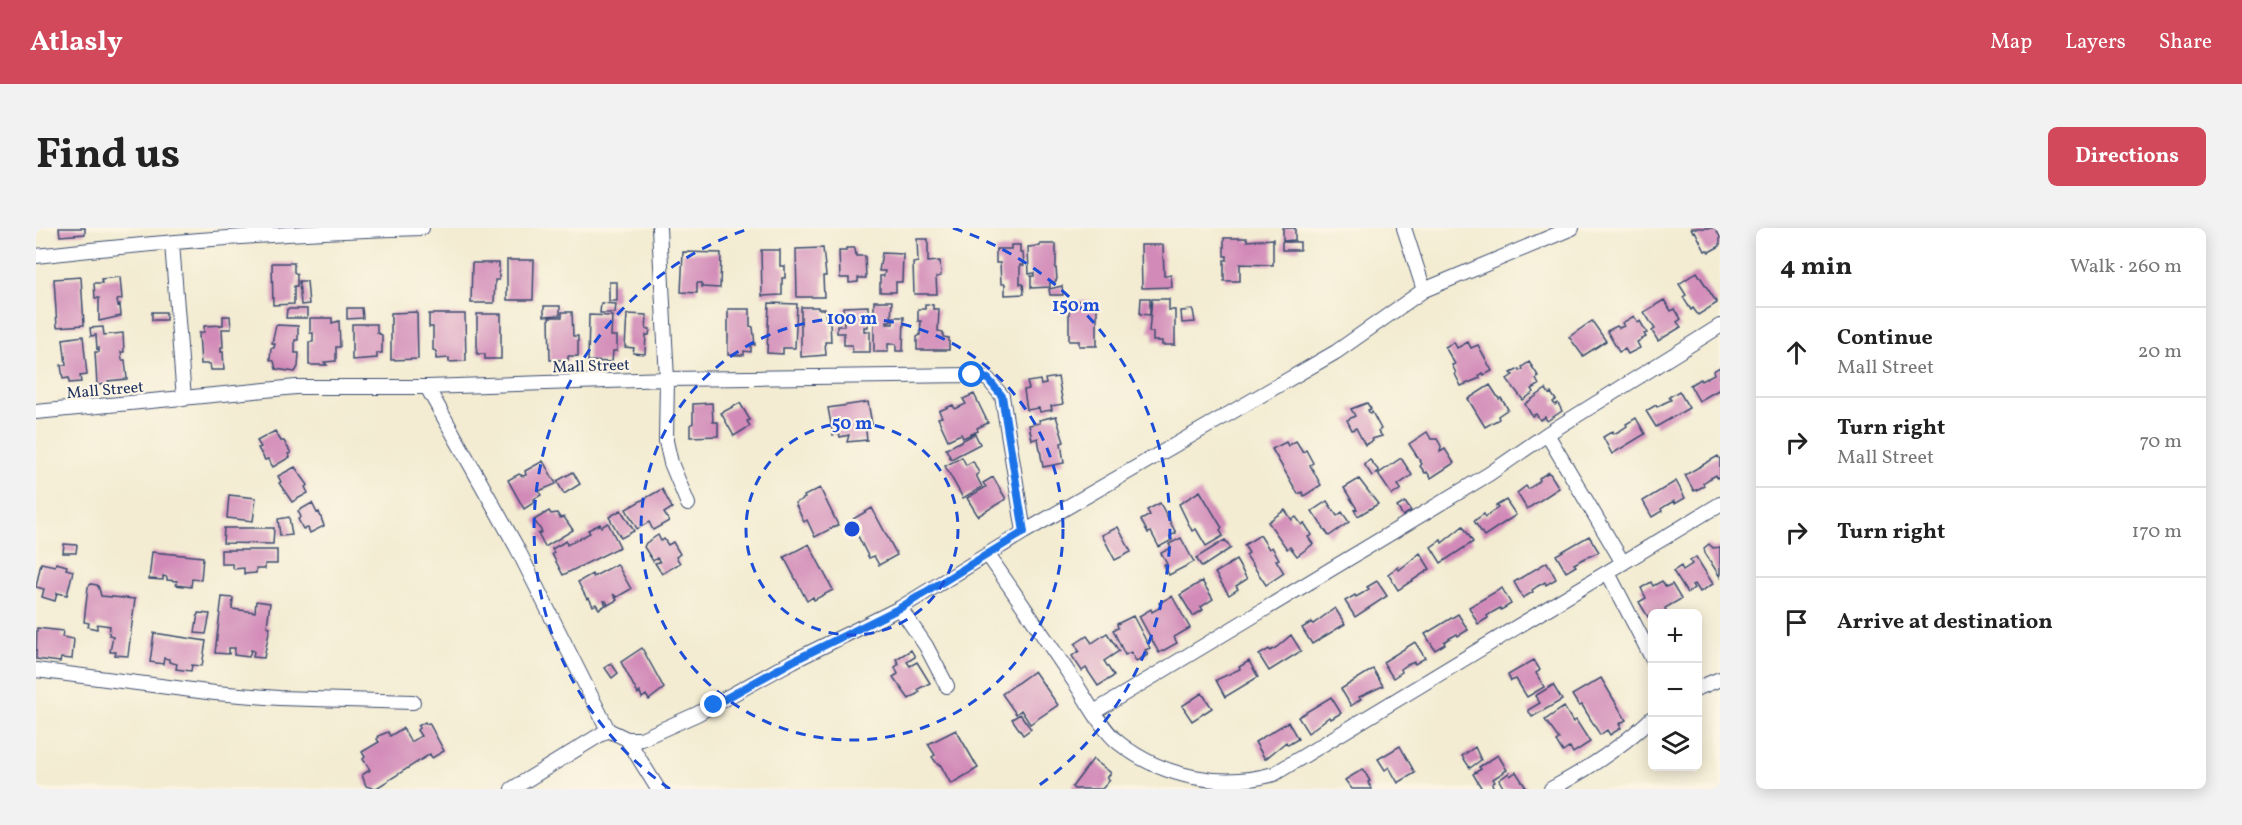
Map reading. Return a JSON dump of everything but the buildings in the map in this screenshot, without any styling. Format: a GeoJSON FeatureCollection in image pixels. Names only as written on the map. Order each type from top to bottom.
{"type":"FeatureCollection","features":[{"type":"Feature","properties":{"kind":"street"},"geometry":{"type":"LineString","coordinates":[[36,256],[350,230],[422,228]]}},
{"type":"Feature","properties":{"kind":"street"},"geometry":{"type":"LineString","coordinates":[[659,228],[667,379],[666,441],[670,464],[688,504]]}},
{"type":"Feature","properties":{"kind":"street"},"geometry":{"type":"LineString","coordinates":[[1404,228],[1424,290]]}},
{"type":"Feature","properties":{"kind":"street"},"geometry":{"type":"LineString","coordinates":[[427,387],[516,546],[608,730],[627,739],[641,739],[697,714],[793,661],[900,608],[1024,532],[1336,352],[1424,290],[1572,228]]}},
{"type":"Feature","properties":{"kind":"street"},"geometry":{"type":"LineString","coordinates":[[172,243],[184,399]]}},
{"type":"Feature","properties":{"kind":"street"},"geometry":{"type":"LineString","coordinates":[[1094,712],[1489,474],[1547,434],[1720,326]]}},
{"type":"Feature","properties":{"kind":"street","name":"Mall Street"},"geometry":{"type":"LineString","coordinates":[[36,412],[296,387],[427,387],[667,379],[972,375],[988,379],[1002,396],[1024,532]]}},
{"type":"Feature","properties":{"kind":"street"},"geometry":{"type":"LineString","coordinates":[[1547,434],[1623,563]]}},
{"type":"Feature","properties":{"kind":"street"},"geometry":{"type":"LineString","coordinates":[[988,555],[1094,712],[1117,742],[1150,764],[1167,772],[1231,784],[1256,781],[1274,774],[1720,504]]}},
{"type":"Feature","properties":{"kind":"street"},"geometry":{"type":"LineString","coordinates":[[1608,573],[1648,649]]}},
{"type":"Feature","properties":{"kind":"street"},"geometry":{"type":"LineString","coordinates":[[900,608],[926,646],[947,686]]}},
{"type":"Feature","properties":{"kind":"street"},"geometry":{"type":"LineString","coordinates":[[36,670],[215,693],[279,698],[413,702]]}},
{"type":"Feature","properties":{"kind":"street"},"geometry":{"type":"LineString","coordinates":[[1702,686],[1720,678]]}},
{"type":"Feature","properties":{"kind":"street"},"geometry":{"type":"LineString","coordinates":[[1551,789],[1573,777],[1648,723]]}},
{"type":"Feature","properties":{"kind":"street"},"geometry":{"type":"LineString","coordinates":[[512,789],[608,730]]}},
{"type":"Feature","properties":{"kind":"street"},"geometry":{"type":"LineString","coordinates":[[627,739],[658,789]]}},
{"type":"Feature","properties":{"kind":"route"},"geometry":{"type":"LineString","coordinates":[[714,705],[793,661],[900,608],[1024,532],[1002,396],[988,379],[972,375]]}}]}
